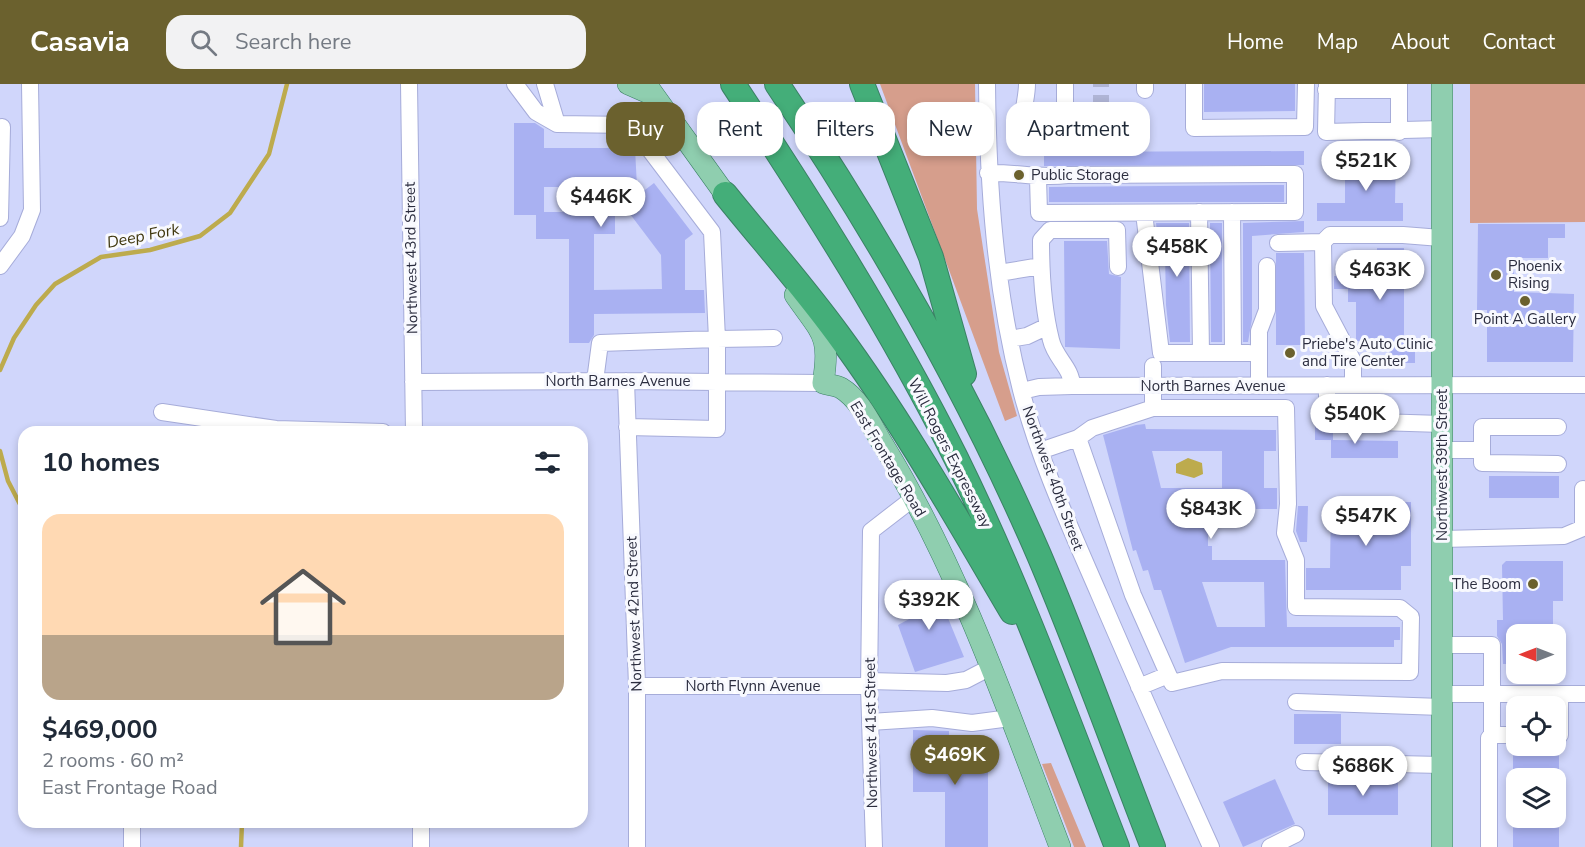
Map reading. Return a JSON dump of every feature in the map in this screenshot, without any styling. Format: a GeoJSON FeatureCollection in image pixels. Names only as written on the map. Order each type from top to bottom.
{"type":"FeatureCollection","features":[{"type":"Feature","properties":{"kind":"highway","name":"Will Rogers Expressway"},"geometry":{"type":"LineString","coordinates":[[734,84],[804,192],[893,341],[960,468],[1007,569],[1053,680],[1117,847]]}},
{"type":"Feature","properties":{"kind":"highway"},"geometry":{"type":"LineString","coordinates":[[777,84],[880,242],[979,425],[1039,556],[1153,847]]}},
{"type":"Feature","properties":{"kind":"highway"},"geometry":{"type":"LineString","coordinates":[[862,84],[931,257],[979,425]]}},
{"type":"Feature","properties":{"kind":"highway"},"geometry":{"type":"LineString","coordinates":[[725,194],[836,332],[906,434],[1053,680]]}},
{"type":"Feature","properties":{"kind":"main road"},"geometry":{"type":"LineString","coordinates":[[628,84],[650,89],[825,338],[827,351],[823,383]]}},
{"type":"Feature","properties":{"kind":"main road","name":"Northwest 39th Street"},"geometry":{"type":"LineString","coordinates":[[1442,84],[1442,847]]}},
{"type":"Feature","properties":{"kind":"main road","name":"East Frontage Road"},"geometry":{"type":"LineString","coordinates":[[823,383],[840,387],[856,402],[915,497],[991,668],[1060,847]]}},
{"type":"Feature","properties":{"kind":"street"},"geometry":{"type":"LineString","coordinates":[[0,266],[22,236],[32,210],[30,84]]}},
{"type":"Feature","properties":{"kind":"street","name":"Northwest 43rd Street"},"geometry":{"type":"LineString","coordinates":[[409,84],[414,426]]}},
{"type":"Feature","properties":{"kind":"street"},"geometry":{"type":"LineString","coordinates":[[515,84],[536,112],[557,124],[631,125],[712,232],[717,339],[717,429],[627,427]]}},
{"type":"Feature","properties":{"kind":"street"},"geometry":{"type":"LineString","coordinates":[[545,84],[557,124]]}},
{"type":"Feature","properties":{"kind":"street","name":"Northwest 40th Street"},"geometry":{"type":"LineString","coordinates":[[987,84],[988,173],[999,273],[1010,339],[1022,391],[1040,451],[1071,531],[1211,847]]}},
{"type":"Feature","properties":{"kind":"street"},"geometry":{"type":"LineString","coordinates":[[1065,84],[1065,102]]}},
{"type":"Feature","properties":{"kind":"street"},"geometry":{"type":"LineString","coordinates":[[1194,84],[1194,128],[1326,128]]}},
{"type":"Feature","properties":{"kind":"street"},"geometry":{"type":"LineString","coordinates":[[1305,128],[1306,84]]}},
{"type":"Feature","properties":{"kind":"street"},"geometry":{"type":"LineString","coordinates":[[1399,132],[1399,87],[1326,87],[1326,132],[1399,132],[1442,129]]}},
{"type":"Feature","properties":{"kind":"street"},"geometry":{"type":"LineString","coordinates":[[0,218],[1,127],[31,127]]}},
{"type":"Feature","properties":{"kind":"street"},"geometry":{"type":"LineString","coordinates":[[988,173],[1011,172],[1038,177],[1296,174],[1295,212],[1039,213],[1038,177]]}},
{"type":"Feature","properties":{"kind":"street"},"geometry":{"type":"LineString","coordinates":[[1199,212],[1200,353]]}},
{"type":"Feature","properties":{"kind":"street"},"geometry":{"type":"LineString","coordinates":[[1144,213],[1161,353],[1241,353],[1232,212]]}},
{"type":"Feature","properties":{"kind":"street"},"geometry":{"type":"LineString","coordinates":[[1072,386],[1070,373],[1051,342],[1041,266],[1041,240],[1050,230],[1117,230],[1118,267]]}},
{"type":"Feature","properties":{"kind":"street"},"geometry":{"type":"LineString","coordinates":[[1278,243],[1323,242],[1330,235],[1403,235],[1441,238]]}},
{"type":"Feature","properties":{"kind":"street"},"geometry":{"type":"LineString","coordinates":[[1323,242],[1324,306],[1353,361],[1353,385]]}},
{"type":"Feature","properties":{"kind":"street"},"geometry":{"type":"LineString","coordinates":[[999,273],[1041,266]]}},
{"type":"Feature","properties":{"kind":"street"},"geometry":{"type":"LineString","coordinates":[[1259,386],[1259,330],[1267,310],[1267,266]]}},
{"type":"Feature","properties":{"kind":"street"},"geometry":{"type":"LineString","coordinates":[[1010,339],[1027,336],[1048,326]]}},
{"type":"Feature","properties":{"kind":"street"},"geometry":{"type":"LineString","coordinates":[[595,381],[600,343],[774,338]]}},
{"type":"Feature","properties":{"kind":"street"},"geometry":{"type":"LineString","coordinates":[[1153,366],[1153,408]]}},
{"type":"Feature","properties":{"kind":"street","name":"Northwest 42nd Street"},"geometry":{"type":"LineString","coordinates":[[626,381],[637,686],[637,847]]}},
{"type":"Feature","properties":{"kind":"street","name":"North Barnes Avenue"},"geometry":{"type":"LineString","coordinates":[[413,382],[823,383]]}},
{"type":"Feature","properties":{"kind":"street"},"geometry":{"type":"LineString","coordinates":[[1078,438],[1115,548],[1172,682],[1222,671],[1410,672],[1411,617],[1400,608],[1296,608],[1296,560],[1285,533],[1288,504],[1286,385]]}},
{"type":"Feature","properties":{"kind":"street"},"geometry":{"type":"LineString","coordinates":[[1327,385],[1327,407],[1345,421],[1442,424]]}},
{"type":"Feature","properties":{"kind":"street","name":"North Barnes Avenue"},"geometry":{"type":"LineString","coordinates":[[1022,391],[1039,387],[1072,386],[1585,385]]}},
{"type":"Feature","properties":{"kind":"street"},"geometry":{"type":"LineString","coordinates":[[1040,451],[1078,438],[1092,428],[1153,408],[1286,408]]}},
{"type":"Feature","properties":{"kind":"street"},"geometry":{"type":"LineString","coordinates":[[162,412],[256,426]]}},
{"type":"Feature","properties":{"kind":"street"},"geometry":{"type":"LineString","coordinates":[[1558,427],[1482,427],[1482,463],[1558,464]]}},
{"type":"Feature","properties":{"kind":"street"},"geometry":{"type":"LineString","coordinates":[[1442,450],[1482,450]]}},
{"type":"Feature","properties":{"kind":"street"},"geometry":{"type":"LineString","coordinates":[[1442,539],[1564,536],[1583,528],[1584,489]]}},
{"type":"Feature","properties":{"kind":"street","name":"Northwest 41st Street"},"geometry":{"type":"LineString","coordinates":[[874,847],[869,684],[871,531],[915,497]]}},
{"type":"Feature","properties":{"kind":"street"},"geometry":{"type":"LineString","coordinates":[[1442,645],[1492,645],[1489,847]]}},
{"type":"Feature","properties":{"kind":"street","name":"North Flynn Avenue"},"geometry":{"type":"LineString","coordinates":[[637,686],[947,683],[966,680],[991,668]]}},
{"type":"Feature","properties":{"kind":"street"},"geometry":{"type":"LineString","coordinates":[[1139,687],[1168,675]]}},
{"type":"Feature","properties":{"kind":"street"},"geometry":{"type":"LineString","coordinates":[[1296,702],[1442,701],[1492,694],[1585,694]]}},
{"type":"Feature","properties":{"kind":"street"},"geometry":{"type":"LineString","coordinates":[[870,722],[933,718],[972,723],[1010,718]]}},
{"type":"Feature","properties":{"kind":"street"},"geometry":{"type":"LineString","coordinates":[[1492,735],[1506,735]]}},
{"type":"Feature","properties":{"kind":"street"},"geometry":{"type":"LineString","coordinates":[[1304,762],[1442,765]]}},
{"type":"Feature","properties":{"kind":"street"},"geometry":{"type":"LineString","coordinates":[[132,828],[132,847]]}},
{"type":"Feature","properties":{"kind":"street"},"geometry":{"type":"LineString","coordinates":[[421,828],[421,847]]}},
{"type":"Feature","properties":{"kind":"street"},"geometry":{"type":"LineString","coordinates":[[1270,847],[1296,834]]}},
{"type":"Feature","properties":{"kind":"shaded area"},"geometry":{"type":"Polygon","coordinates":[[[880,84],[975,84],[975,102],[907,102],[907,156],[976,156],[977,209],[999,352],[1017,416],[1005,421],[895,124],[895,102],[887,102],[880,84]]]}},
{"type":"Feature","properties":{"kind":"shaded area"},"geometry":{"type":"Polygon","coordinates":[[[1470,84],[1585,84],[1585,222],[1470,223],[1470,84]]]}},
{"type":"Feature","properties":{"kind":"shaded area"},"geometry":{"type":"Polygon","coordinates":[[[1188,458],[1202,463],[1203,474],[1194,478],[1176,473],[1176,464],[1188,458]]]}},
{"type":"Feature","properties":{"kind":"shaded area"},"geometry":{"type":"Polygon","coordinates":[[[1051,763],[1086,847],[1074,847],[1042,764],[1051,763]]]}},
{"type":"Feature","properties":{"kind":"building"},"geometry":{"type":"Polygon","coordinates":[[[1204,84],[1295,84],[1295,111],[1204,112],[1204,84]]]}},
{"type":"Feature","properties":{"kind":"building"},"geometry":{"type":"Polygon","coordinates":[[[514,123],[535,123],[544,129],[544,148],[606,148],[606,156],[635,156],[637,187],[544,187],[544,212],[615,212],[615,234],[594,234],[594,290],[662,289],[661,255],[624,206],[654,183],[693,234],[685,240],[685,290],[704,290],[705,313],[594,314],[594,335],[589,343],[569,343],[569,239],[536,239],[536,215],[514,215],[514,123]]]}},
{"type":"Feature","properties":{"kind":"building"},"geometry":{"type":"Polygon","coordinates":[[[1304,151],[1304,165],[1044,166],[1044,156],[1150,156],[1150,152],[1304,151]]]}},
{"type":"Feature","properties":{"kind":"building"},"geometry":{"type":"Polygon","coordinates":[[[1345,155],[1396,156],[1395,203],[1403,203],[1403,221],[1317,221],[1317,203],[1345,203],[1345,155]]]}},
{"type":"Feature","properties":{"kind":"building"},"geometry":{"type":"Polygon","coordinates":[[[1284,185],[1284,202],[1049,202],[1049,187],[1284,185]]]}},
{"type":"Feature","properties":{"kind":"building"},"geometry":{"type":"Polygon","coordinates":[[[1304,221],[1304,232],[1252,236],[1252,319],[1248,342],[1243,342],[1243,223],[1304,221]]]}},
{"type":"Feature","properties":{"kind":"building"},"geometry":{"type":"Polygon","coordinates":[[[1156,223],[1189,223],[1190,342],[1170,342],[1166,305],[1165,251],[1159,251],[1156,223]]]}},
{"type":"Feature","properties":{"kind":"building"},"geometry":{"type":"Polygon","coordinates":[[[1210,223],[1222,223],[1222,342],[1211,342],[1210,223]]]}},
{"type":"Feature","properties":{"kind":"building"},"geometry":{"type":"Polygon","coordinates":[[[1478,224],[1565,224],[1565,238],[1548,238],[1548,258],[1514,258],[1514,292],[1574,294],[1573,362],[1487,362],[1487,310],[1477,310],[1478,224]]]}},
{"type":"Feature","properties":{"kind":"building"},"geometry":{"type":"Polygon","coordinates":[[[1064,241],[1107,241],[1109,274],[1121,277],[1120,349],[1065,347],[1064,241]]]}},
{"type":"Feature","properties":{"kind":"building"},"geometry":{"type":"Polygon","coordinates":[[[1377,248],[1404,248],[1404,348],[1415,349],[1415,363],[1389,363],[1389,341],[1356,341],[1356,302],[1348,302],[1348,289],[1334,289],[1334,276],[1357,276],[1356,256],[1377,256],[1377,248]]]}},
{"type":"Feature","properties":{"kind":"building"},"geometry":{"type":"Polygon","coordinates":[[[1276,253],[1304,253],[1305,345],[1276,345],[1276,253]]]}},
{"type":"Feature","properties":{"kind":"building"},"geometry":{"type":"Polygon","coordinates":[[[1315,421],[1328,421],[1333,425],[1333,440],[1398,441],[1398,458],[1331,458],[1331,440],[1315,440],[1315,421]]]}},
{"type":"Feature","properties":{"kind":"building"},"geometry":{"type":"Polygon","coordinates":[[[1145,424],[1146,429],[1276,430],[1276,451],[1264,451],[1264,488],[1277,488],[1277,509],[1208,509],[1208,546],[1212,546],[1212,560],[1285,560],[1287,627],[1400,627],[1400,640],[1394,640],[1394,647],[1231,647],[1185,663],[1161,590],[1154,590],[1148,570],[1143,571],[1136,550],[1133,551],[1103,435],[1145,424]],[[1152,451],[1161,488],[1222,488],[1222,451],[1152,451]],[[1202,582],[1217,627],[1265,627],[1264,582],[1202,582]]]}},
{"type":"Feature","properties":{"kind":"building"},"geometry":{"type":"Polygon","coordinates":[[[1489,476],[1559,476],[1559,498],[1489,498],[1489,476]]]}},
{"type":"Feature","properties":{"kind":"building"},"geometry":{"type":"Polygon","coordinates":[[[1331,502],[1411,502],[1411,566],[1401,566],[1401,590],[1306,590],[1306,568],[1330,568],[1331,502]]]}},
{"type":"Feature","properties":{"kind":"building"},"geometry":{"type":"Polygon","coordinates":[[[1298,506],[1308,506],[1307,542],[1300,542],[1296,531],[1298,506]]]}},
{"type":"Feature","properties":{"kind":"building","name":"The Boom"},"geometry":{"type":"Polygon","coordinates":[[[1506,561],[1563,561],[1563,601],[1553,601],[1553,624],[1506,624],[1506,664],[1503,664],[1502,644],[1497,636],[1497,620],[1503,620],[1502,565],[1506,561]]]}},
{"type":"Feature","properties":{"kind":"building"},"geometry":{"type":"Polygon","coordinates":[[[934,584],[964,657],[915,672],[898,625],[913,617],[904,594],[934,584]]]}},
{"type":"Feature","properties":{"kind":"building"},"geometry":{"type":"Polygon","coordinates":[[[1294,714],[1341,714],[1341,744],[1294,744],[1294,714]]]}},
{"type":"Feature","properties":{"kind":"building"},"geometry":{"type":"Polygon","coordinates":[[[913,730],[949,731],[949,748],[988,748],[988,847],[945,847],[945,792],[913,792],[913,730]]]}},
{"type":"Feature","properties":{"kind":"building"},"geometry":{"type":"Polygon","coordinates":[[[1513,756],[1559,756],[1559,768],[1513,768],[1513,756]]]}},
{"type":"Feature","properties":{"kind":"building"},"geometry":{"type":"Polygon","coordinates":[[[1275,779],[1295,824],[1243,847],[1223,802],[1275,779]]]}},
{"type":"Feature","properties":{"kind":"building"},"geometry":{"type":"Polygon","coordinates":[[[1328,780],[1398,780],[1398,815],[1328,815],[1328,780]]]}},
{"type":"Feature","properties":{"kind":"building"},"geometry":{"type":"Polygon","coordinates":[[[1513,828],[1559,828],[1559,847],[1513,847],[1513,828]]]}},
{"type":"Feature","properties":{"kind":"waterway","name":"Deep Fork"},"geometry":{"type":"LineString","coordinates":[[0,370],[14,338],[36,305],[55,284],[101,257],[150,250],[200,236],[230,213],[269,154],[287,84]]}},
{"type":"Feature","properties":{"kind":"waterway","name":"Deep Fork"},"geometry":{"type":"LineString","coordinates":[[0,451],[8,481],[18,500]]}},
{"type":"Feature","properties":{"kind":"waterway","name":"Deep Fork"},"geometry":{"type":"LineString","coordinates":[[241,847],[242,828]]}},
{"type":"Feature","properties":{"kind":"tunnel"},"geometry":{"type":"LineString","coordinates":[[1101,84],[1101,102]]}},
{"type":"Feature","properties":{"kind":"place","name":"Public Storage"},"geometry":{"type":"Point","coordinates":[1019,175]}},
{"type":"Feature","properties":{"kind":"place","name":"Phoenix Rising"},"geometry":{"type":"Point","coordinates":[1496,275]}},
{"type":"Feature","properties":{"kind":"place","name":"Point A Gallery"},"geometry":{"type":"Point","coordinates":[1525,301]}},
{"type":"Feature","properties":{"kind":"place","name":"Priebe's Auto Clinic and Tire Center"},"geometry":{"type":"Point","coordinates":[1290,353]}},
{"type":"Feature","properties":{"kind":"place","name":"The Boom"},"geometry":{"type":"Point","coordinates":[1533,584]}}]}
